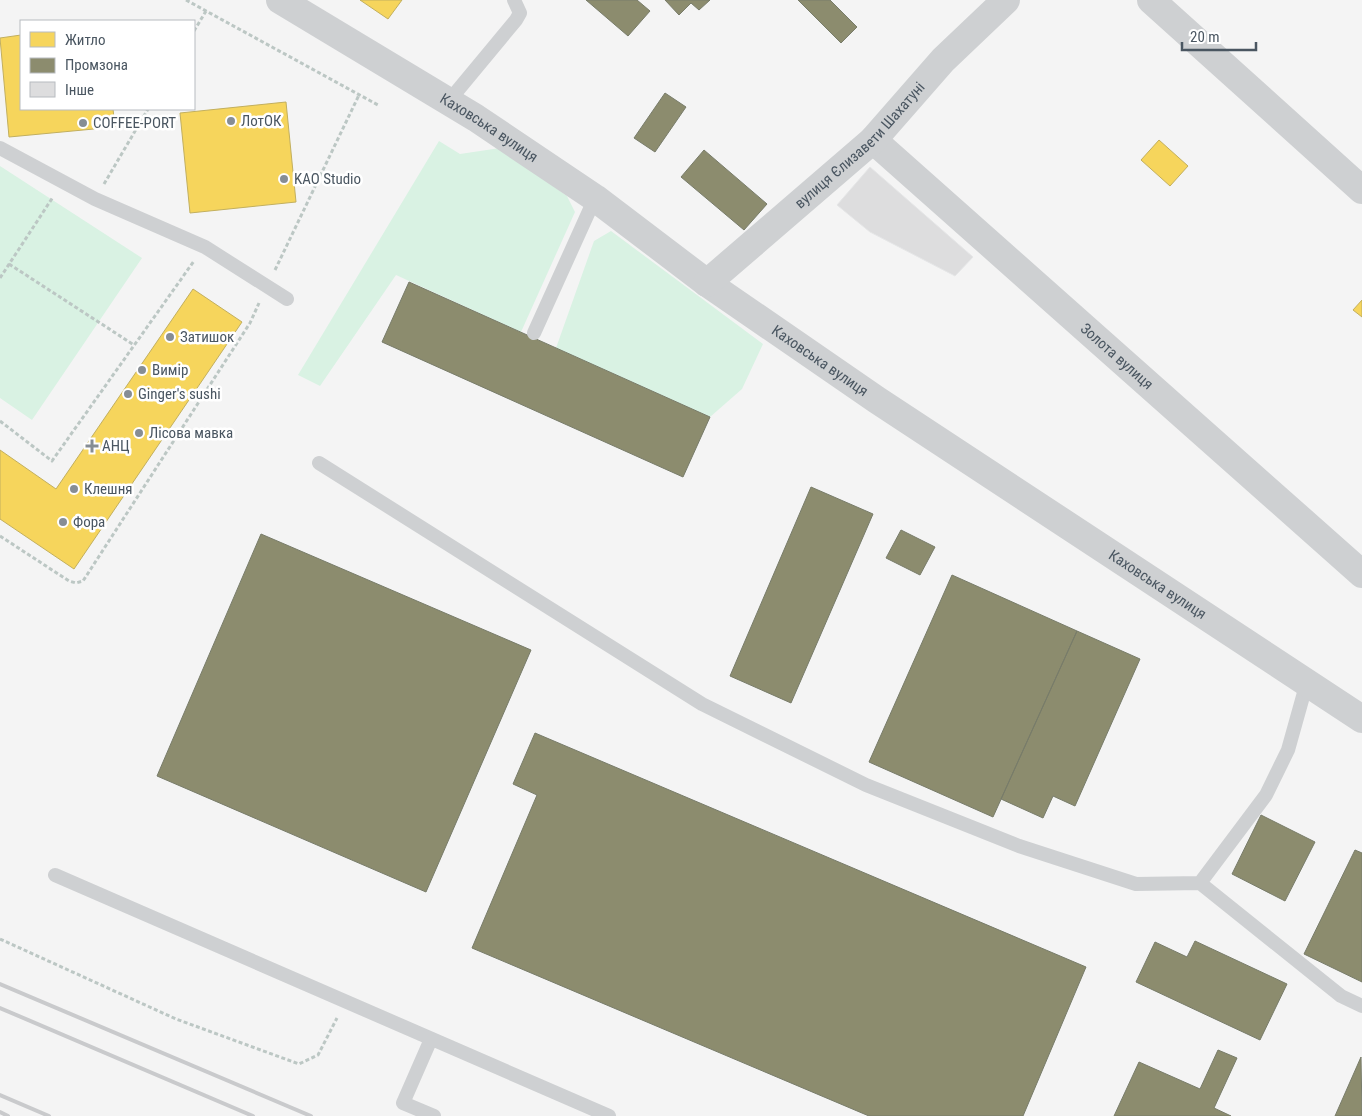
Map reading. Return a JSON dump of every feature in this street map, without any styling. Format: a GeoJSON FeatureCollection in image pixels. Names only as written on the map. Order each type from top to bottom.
{"type":"FeatureCollection","features":[{"type":"Feature","properties":{"kind":"street","name":"Каховська вулиця"},"geometry":{"type":"LineString","coordinates":[[280,0],[448,102],[595,198],[707,283],[885,405],[1362,719]]}},
{"type":"Feature","properties":{"kind":"street","name":"вулиця Єлизавети Шахатуні"},"geometry":{"type":"LineString","coordinates":[[707,283],[873,140],[943,60],[1006,0]]}},
{"type":"Feature","properties":{"kind":"street"},"geometry":{"type":"LineString","coordinates":[[1151,0],[1362,190]]}},
{"type":"Feature","properties":{"kind":"street","name":"Золота вулиця"},"geometry":{"type":"LineString","coordinates":[[873,140],[1362,574]]}},
{"type":"Feature","properties":{"kind":"lane"},"geometry":{"type":"LineString","coordinates":[[448,102],[516,20],[520,13],[514,0]]}},
{"type":"Feature","properties":{"kind":"lane"},"geometry":{"type":"LineString","coordinates":[[0,148],[95,199],[205,247],[288,299]]}},
{"type":"Feature","properties":{"kind":"lane"},"geometry":{"type":"LineString","coordinates":[[534,333],[595,198]]}},
{"type":"Feature","properties":{"kind":"lane"},"geometry":{"type":"LineString","coordinates":[[319,463],[702,704],[866,786],[1019,846],[1136,884],[1200,883],[1341,996],[1362,1006]]}},
{"type":"Feature","properties":{"kind":"lane"},"geometry":{"type":"LineString","coordinates":[[1200,883],[1266,795],[1288,750],[1307,682]]}},
{"type":"Feature","properties":{"kind":"lane"},"geometry":{"type":"LineString","coordinates":[[55,874],[610,1116]]}},
{"type":"Feature","properties":{"kind":"lane"},"geometry":{"type":"LineString","coordinates":[[431,1039],[403,1103],[434,1116]]}},
{"type":"Feature","properties":{"kind":"path"},"geometry":{"type":"LineString","coordinates":[[186,0],[378,105]]}},
{"type":"Feature","properties":{"kind":"path"},"geometry":{"type":"LineString","coordinates":[[195,29],[206,11]]}},
{"type":"Feature","properties":{"kind":"path"},"geometry":{"type":"LineString","coordinates":[[0,536],[69,581],[76,583],[83,581],[250,323],[359,95]]}},
{"type":"Feature","properties":{"kind":"path"},"geometry":{"type":"LineString","coordinates":[[95,199],[147,110]]}},
{"type":"Feature","properties":{"kind":"path"},"geometry":{"type":"LineString","coordinates":[[0,278],[62,181]]}},
{"type":"Feature","properties":{"kind":"path"},"geometry":{"type":"LineString","coordinates":[[0,421],[52,461],[205,247]]}},
{"type":"Feature","properties":{"kind":"path"},"geometry":{"type":"LineString","coordinates":[[9,264],[134,345]]}},
{"type":"Feature","properties":{"kind":"path"},"geometry":{"type":"LineString","coordinates":[[0,939],[176,1019],[299,1064],[318,1055],[345,1002]]}},
{"type":"Feature","properties":{"kind":"green space"},"geometry":{"type":"Polygon","coordinates":[[[439,141],[460,154],[500,148],[567,196],[575,212],[521,332],[396,275],[320,386],[298,375],[439,141]]]}},
{"type":"Feature","properties":{"kind":"green space"},"geometry":{"type":"Polygon","coordinates":[[[0,166],[142,258],[32,420],[0,398],[0,166]]]}},
{"type":"Feature","properties":{"kind":"green space"},"geometry":{"type":"Polygon","coordinates":[[[611,231],[763,344],[742,389],[710,417],[556,348],[594,241],[611,231]]]}},
{"type":"Feature","properties":{"kind":"building: Житло"},"geometry":{"type":"Polygon","coordinates":[[[360,0],[402,0],[388,19],[360,0]]]}},
{"type":"Feature","properties":{"kind":"building: Житло"},"geometry":{"type":"Polygon","coordinates":[[[20,35],[20,110],[113,110],[115,127],[9,137],[0,38],[20,35]]]}},
{"type":"Feature","properties":{"kind":"building: Житло"},"geometry":{"type":"Polygon","coordinates":[[[286,102],[296,202],[190,213],[180,113],[286,102]]]}},
{"type":"Feature","properties":{"kind":"building: Житло"},"geometry":{"type":"Polygon","coordinates":[[[1159,140],[1188,166],[1170,186],[1141,160],[1159,140]]]}},
{"type":"Feature","properties":{"kind":"building: Житло"},"geometry":{"type":"Polygon","coordinates":[[[193,289],[242,322],[74,569],[0,519],[0,450],[56,489],[193,289]]]}},
{"type":"Feature","properties":{"kind":"building: Житло"},"geometry":{"type":"Polygon","coordinates":[[[1362,300],[1362,317],[1353,310],[1362,300]]]}},
{"type":"Feature","properties":{"kind":"building: Промзона"},"geometry":{"type":"Polygon","coordinates":[[[586,0],[637,0],[650,11],[628,36],[586,0]]]}},
{"type":"Feature","properties":{"kind":"building: Промзона"},"geometry":{"type":"Polygon","coordinates":[[[665,0],[710,0],[699,10],[691,3],[679,15],[665,0]]]}},
{"type":"Feature","properties":{"kind":"building: Промзона"},"geometry":{"type":"Polygon","coordinates":[[[798,0],[830,0],[857,27],[841,43],[798,0]]]}},
{"type":"Feature","properties":{"kind":"building: Промзона"},"geometry":{"type":"Polygon","coordinates":[[[665,93],[686,107],[655,152],[634,138],[665,93]]]}},
{"type":"Feature","properties":{"kind":"building: Промзона"},"geometry":{"type":"Polygon","coordinates":[[[704,150],[767,204],[744,230],[681,177],[704,150]]]}},
{"type":"Feature","properties":{"kind":"building: Промзона"},"geometry":{"type":"Polygon","coordinates":[[[409,282],[710,417],[683,477],[382,342],[409,282]]]}},
{"type":"Feature","properties":{"kind":"building: Промзона"},"geometry":{"type":"Polygon","coordinates":[[[811,487],[873,514],[791,703],[730,676],[811,487]]]}},
{"type":"Feature","properties":{"kind":"building: Промзона"},"geometry":{"type":"Polygon","coordinates":[[[901,530],[935,547],[920,575],[886,558],[901,530]]]}},
{"type":"Feature","properties":{"kind":"building: Промзона"},"geometry":{"type":"Polygon","coordinates":[[[261,534],[531,650],[426,892],[157,776],[261,534]]]}},
{"type":"Feature","properties":{"kind":"building: Промзона"},"geometry":{"type":"Polygon","coordinates":[[[952,575],[1077,631],[993,817],[869,762],[952,575]]]}},
{"type":"Feature","properties":{"kind":"building: Промзона"},"geometry":{"type":"Polygon","coordinates":[[[1077,631],[1140,659],[1075,806],[1053,796],[1043,818],[1001,799],[1077,631]]]}},
{"type":"Feature","properties":{"kind":"building: Промзона"},"geometry":{"type":"Polygon","coordinates":[[[535,733],[1086,967],[1023,1116],[869,1116],[472,948],[537,795],[513,784],[535,733]]]}},
{"type":"Feature","properties":{"kind":"building: Промзона"},"geometry":{"type":"Polygon","coordinates":[[[1261,815],[1315,842],[1285,901],[1232,874],[1261,815]]]}},
{"type":"Feature","properties":{"kind":"building: Промзона"},"geometry":{"type":"Polygon","coordinates":[[[1355,850],[1362,853],[1362,982],[1304,954],[1355,850]]]}},
{"type":"Feature","properties":{"kind":"building: Промзона"},"geometry":{"type":"Polygon","coordinates":[[[1195,941],[1287,984],[1260,1040],[1136,982],[1155,942],[1187,957],[1195,941]]]}},
{"type":"Feature","properties":{"kind":"building: Промзона"},"geometry":{"type":"Polygon","coordinates":[[[1218,1050],[1237,1058],[1214,1108],[1231,1116],[1114,1116],[1139,1062],[1200,1089],[1218,1050]]]}},
{"type":"Feature","properties":{"kind":"building: Промзона"},"geometry":{"type":"Polygon","coordinates":[[[1361,1057],[1362,1116],[1335,1116],[1361,1057]]]}},
{"type":"Feature","properties":{"kind":"building: Інше"},"geometry":{"type":"Polygon","coordinates":[[[870,167],[973,257],[955,276],[870,232],[837,205],[870,167]]]}},
{"type":"Feature","properties":{"kind":"railway"},"geometry":{"type":"LineString","coordinates":[[0,984],[311,1116]]}},
{"type":"Feature","properties":{"kind":"railway"},"geometry":{"type":"LineString","coordinates":[[0,1008],[253,1116]]}},
{"type":"Feature","properties":{"kind":"railway"},"geometry":{"type":"LineString","coordinates":[[0,1095],[49,1116]]}},
{"type":"Feature","properties":{"kind":"railway"},"geometry":{"type":"LineString","coordinates":[[0,1112],[8,1116]]}},
{"type":"Feature","properties":{"kind":"place","name":"ЛотОК"},"geometry":{"type":"Point","coordinates":[231,121]}},
{"type":"Feature","properties":{"kind":"place","name":"COFFEE-PORT"},"geometry":{"type":"Point","coordinates":[83,123]}},
{"type":"Feature","properties":{"kind":"place","name":"KAO Studio"},"geometry":{"type":"Point","coordinates":[284,179]}},
{"type":"Feature","properties":{"kind":"place","name":"Затишок"},"geometry":{"type":"Point","coordinates":[170,337]}},
{"type":"Feature","properties":{"kind":"place","name":"Вимір"},"geometry":{"type":"Point","coordinates":[142,370]}},
{"type":"Feature","properties":{"kind":"place","name":"Ginger's sushi"},"geometry":{"type":"Point","coordinates":[128,394]}},
{"type":"Feature","properties":{"kind":"place","name":"Лісова мавка"},"geometry":{"type":"Point","coordinates":[139,433]}},
{"type":"Feature","properties":{"kind":"place","name":"АНЦ"},"geometry":{"type":"Point","coordinates":[92,446]}},
{"type":"Feature","properties":{"kind":"place","name":"Клешня"},"geometry":{"type":"Point","coordinates":[74,489]}},
{"type":"Feature","properties":{"kind":"place","name":"Фора"},"geometry":{"type":"Point","coordinates":[63,522]}}]}
